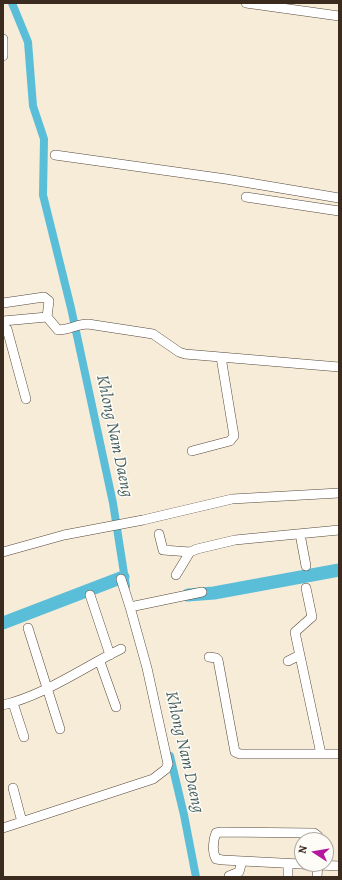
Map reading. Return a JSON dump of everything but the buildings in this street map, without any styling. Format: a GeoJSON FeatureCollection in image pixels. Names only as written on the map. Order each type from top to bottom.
{"type":"FeatureCollection","features":[{"type":"Feature","properties":{"kind":"street"},"geometry":{"type":"LineString","coordinates":[[246,3],[339,16]]}},
{"type":"Feature","properties":{"kind":"street"},"geometry":{"type":"LineString","coordinates":[[3,39],[3,56]]}},
{"type":"Feature","properties":{"kind":"street"},"geometry":{"type":"LineString","coordinates":[[55,155],[226,179],[339,198]]}},
{"type":"Feature","properties":{"kind":"street"},"geometry":{"type":"LineString","coordinates":[[246,197],[339,211]]}},
{"type":"Feature","properties":{"kind":"street"},"geometry":{"type":"LineString","coordinates":[[3,303],[44,297],[49,301],[47,317],[58,330],[66,330],[81,324],[153,334],[179,352],[339,367]]}},
{"type":"Feature","properties":{"kind":"street"},"geometry":{"type":"LineString","coordinates":[[3,321],[47,317]]}},
{"type":"Feature","properties":{"kind":"street"},"geometry":{"type":"LineString","coordinates":[[3,327],[7,329],[26,400]]}},
{"type":"Feature","properties":{"kind":"street"},"geometry":{"type":"LineString","coordinates":[[192,451],[230,441],[234,436],[221,357]]}},
{"type":"Feature","properties":{"kind":"street"},"geometry":{"type":"LineString","coordinates":[[3,552],[64,535],[232,499],[339,493]]}},
{"type":"Feature","properties":{"kind":"street"},"geometry":{"type":"LineString","coordinates":[[159,534],[163,550],[190,552],[235,540],[339,530]]}},
{"type":"Feature","properties":{"kind":"street"},"geometry":{"type":"LineString","coordinates":[[300,534],[306,566]]}},
{"type":"Feature","properties":{"kind":"street"},"geometry":{"type":"LineString","coordinates":[[176,574],[190,552]]}},
{"type":"Feature","properties":{"kind":"street"},"geometry":{"type":"LineString","coordinates":[[3,828],[153,779],[166,769],[168,764],[133,606],[121,579]]}},
{"type":"Feature","properties":{"kind":"street"},"geometry":{"type":"LineString","coordinates":[[306,588],[312,617],[295,632],[321,754]]}},
{"type":"Feature","properties":{"kind":"street"},"geometry":{"type":"LineString","coordinates":[[133,606],[202,592]]}},
{"type":"Feature","properties":{"kind":"street"},"geometry":{"type":"LineString","coordinates":[[90,595],[110,655]]}},
{"type":"Feature","properties":{"kind":"street"},"geometry":{"type":"LineString","coordinates":[[28,628],[60,729]]}},
{"type":"Feature","properties":{"kind":"street"},"geometry":{"type":"LineString","coordinates":[[3,705],[13,703],[47,688],[100,662],[121,649]]}},
{"type":"Feature","properties":{"kind":"street"},"geometry":{"type":"LineString","coordinates":[[288,661],[300,655]]}},
{"type":"Feature","properties":{"kind":"street"},"geometry":{"type":"LineString","coordinates":[[209,658],[216,658],[218,660],[235,752],[240,754],[339,754]]}},
{"type":"Feature","properties":{"kind":"street"},"geometry":{"type":"LineString","coordinates":[[100,662],[116,707]]}},
{"type":"Feature","properties":{"kind":"street"},"geometry":{"type":"LineString","coordinates":[[13,703],[24,737]]}},
{"type":"Feature","properties":{"kind":"street"},"geometry":{"type":"LineString","coordinates":[[13,788],[22,822]]}},
{"type":"Feature","properties":{"kind":"street"},"geometry":{"type":"LineString","coordinates":[[294,833],[221,832],[216,834],[214,844],[214,855],[216,859],[294,864]]}},
{"type":"Feature","properties":{"kind":"street"},"geometry":{"type":"LineString","coordinates":[[229,876],[239,872],[242,861]]}},
{"type":"Feature","properties":{"kind":"street"},"geometry":{"type":"LineString","coordinates":[[288,864],[288,877]]}},
{"type":"Feature","properties":{"kind":"waterway","name":"Khlong Nam Daeng"},"geometry":{"type":"LineString","coordinates":[[12,3],[28,42],[33,106],[44,139],[43,195],[71,308],[113,503],[126,586]]}},
{"type":"Feature","properties":{"kind":"waterway"},"geometry":{"type":"LineString","coordinates":[[188,595],[214,593],[339,570]]}},
{"type":"Feature","properties":{"kind":"waterway"},"geometry":{"type":"LineString","coordinates":[[3,623],[123,577]]}},
{"type":"Feature","properties":{"kind":"waterway","name":"Khlong Nam Daeng"},"geometry":{"type":"LineString","coordinates":[[170,756],[184,815],[196,877]]}}]}
